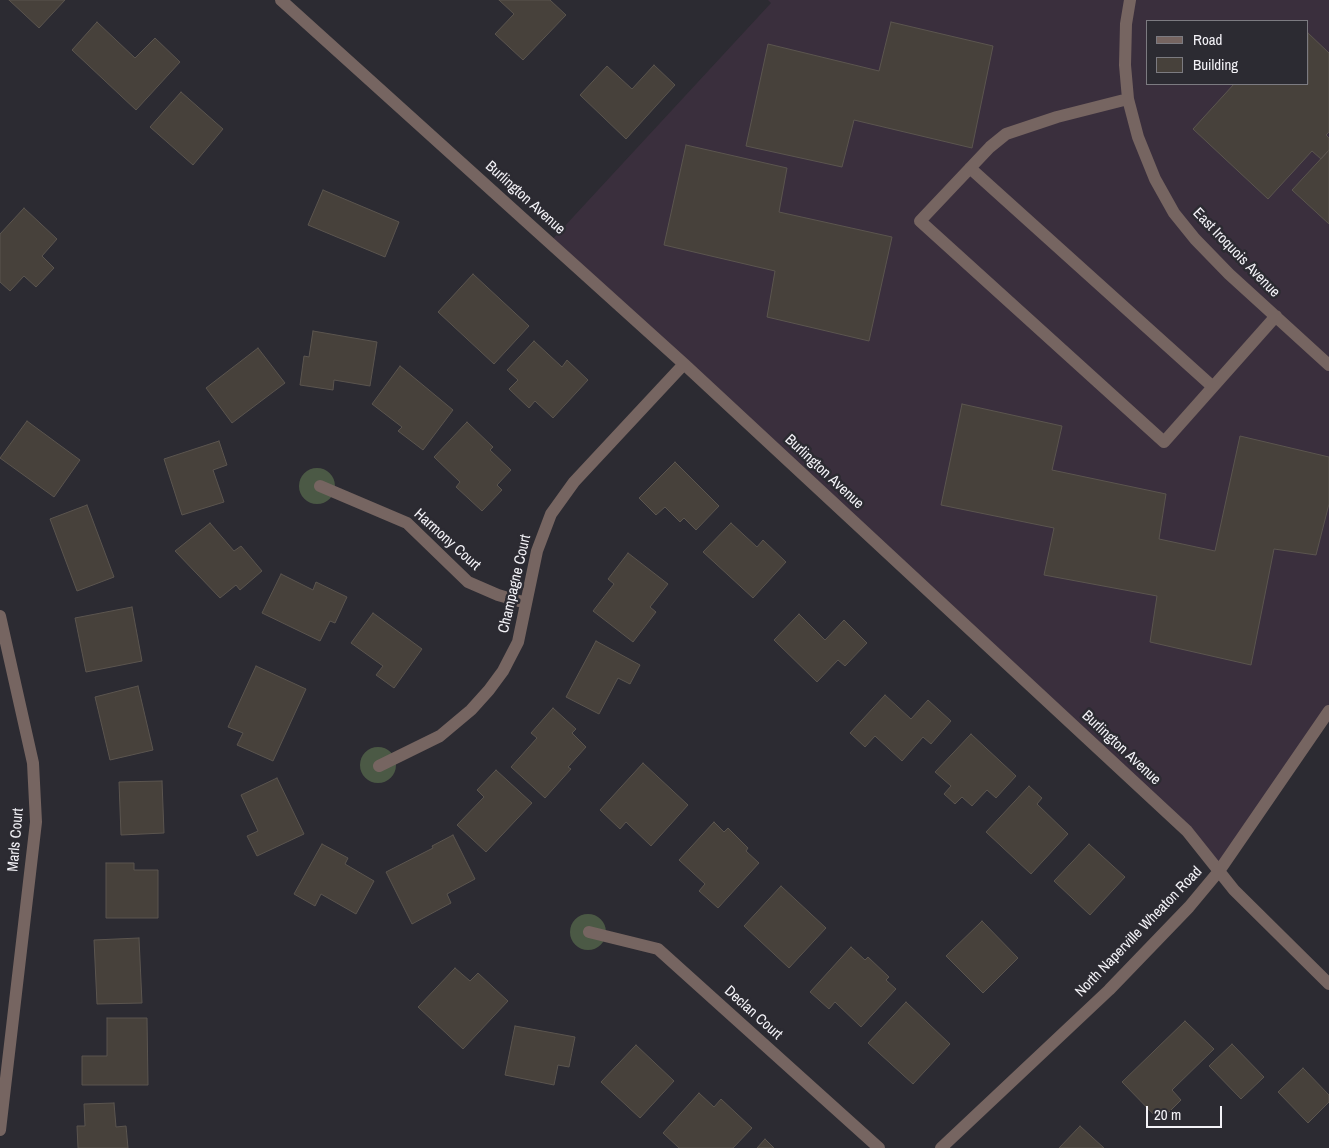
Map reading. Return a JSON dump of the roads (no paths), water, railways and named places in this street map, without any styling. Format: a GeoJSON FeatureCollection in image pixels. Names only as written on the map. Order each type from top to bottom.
{"type":"FeatureCollection","features":[{"type":"Feature","properties":{"kind":"street","name":"Burlington Avenue"},"geometry":{"type":"LineString","coordinates":[[281,0],[684,364],[1179,825],[1234,890],[1329,984]]}},
{"type":"Feature","properties":{"kind":"street","name":"East Iroquois Avenue"},"geometry":{"type":"LineString","coordinates":[[1130,0],[1126,24],[1125,65],[1128,99],[1138,137],[1155,179],[1174,213],[1195,239],[1329,365]]}},
{"type":"Feature","properties":{"kind":"street"},"geometry":{"type":"LineString","coordinates":[[1128,99],[1057,117],[1006,134],[970,168],[920,221],[1164,442],[1276,316]]}},
{"type":"Feature","properties":{"kind":"street"},"geometry":{"type":"LineString","coordinates":[[970,168],[1213,387]]}},
{"type":"Feature","properties":{"kind":"street","name":"Champagne Court"},"geometry":{"type":"LineString","coordinates":[[379,766],[440,736],[472,710],[503,671],[518,642],[536,551],[552,514],[574,482],[684,364]]}},
{"type":"Feature","properties":{"kind":"street","name":"Harmony Court"},"geometry":{"type":"LineString","coordinates":[[320,486],[407,523],[468,582],[498,595],[526,603]]}},
{"type":"Feature","properties":{"kind":"street","name":"Marls Court"},"geometry":{"type":"LineString","coordinates":[[0,616],[33,763],[36,822],[0,1130]]}},
{"type":"Feature","properties":{"kind":"street","name":"North Naperville Wheaton Road"},"geometry":{"type":"LineString","coordinates":[[941,1148],[1108,990],[1189,907],[1219,871],[1329,711]]}},
{"type":"Feature","properties":{"kind":"street","name":"Declan Court"},"geometry":{"type":"LineString","coordinates":[[589,932],[658,949],[879,1148]]}}]}
